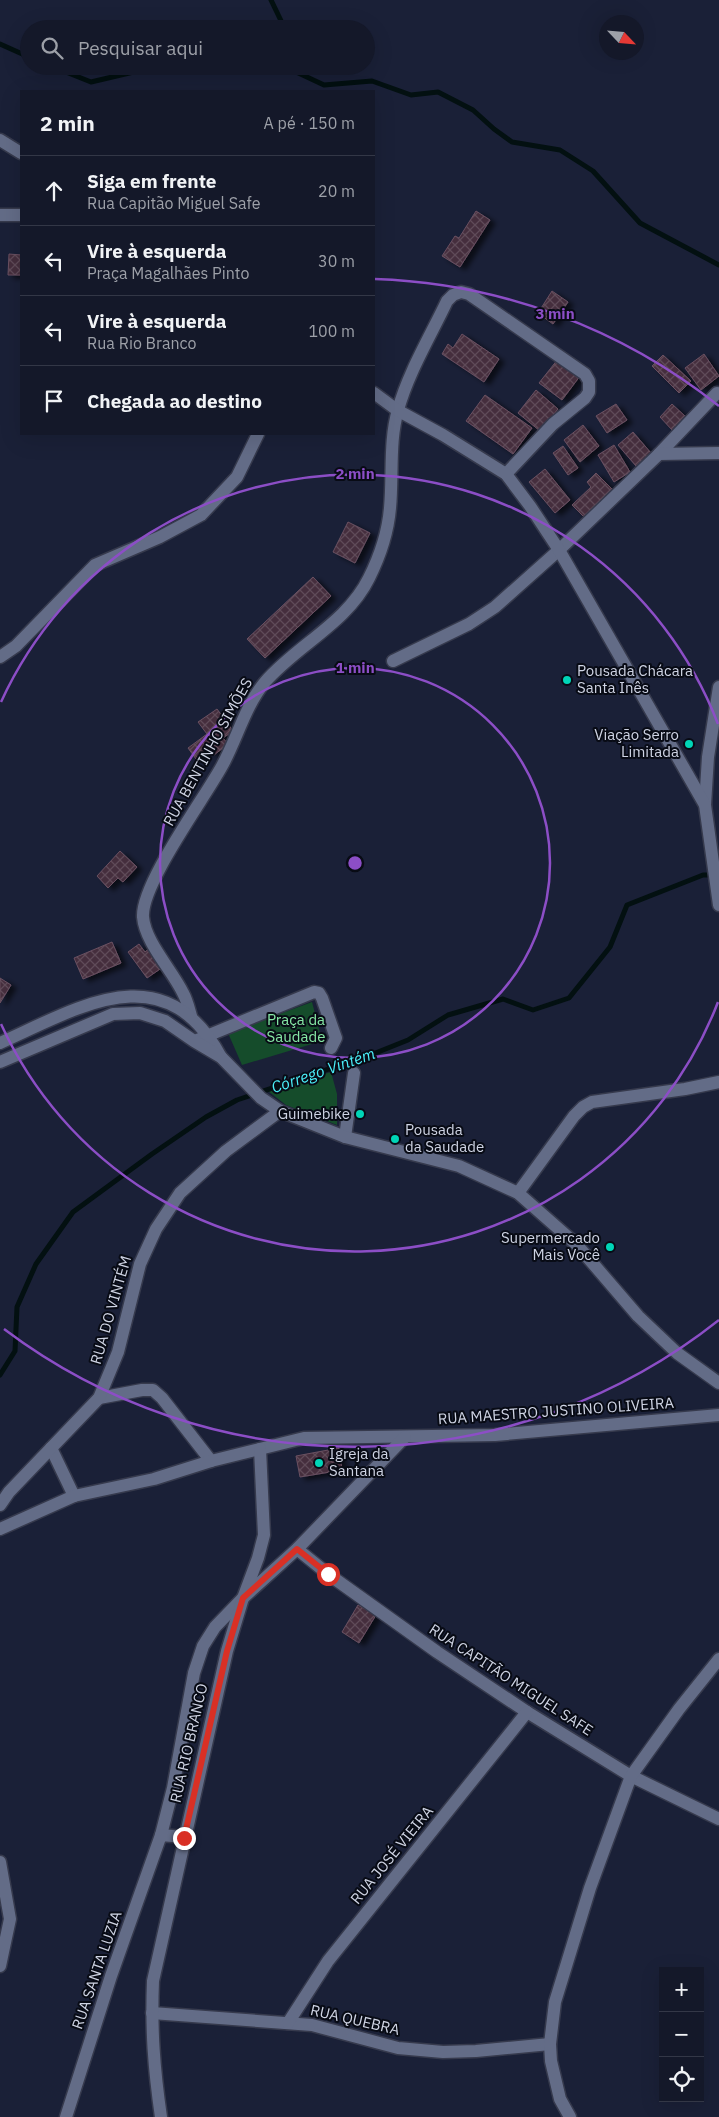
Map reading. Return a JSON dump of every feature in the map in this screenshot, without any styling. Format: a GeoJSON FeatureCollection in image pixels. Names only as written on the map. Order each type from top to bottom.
{"type":"FeatureCollection","features":[{"type":"Feature","properties":{"kind":"street"},"geometry":{"type":"LineString","coordinates":[[0,140],[20,152]]}},
{"type":"Feature","properties":{"kind":"street"},"geometry":{"type":"LineString","coordinates":[[0,215],[20,215]]}},
{"type":"Feature","properties":{"kind":"street","name":"RUA BENTINHO SIMÕES"},"geometry":{"type":"LineString","coordinates":[[191,1016],[184,994],[146,931],[143,917],[145,899],[158,873],[222,766],[252,702],[264,683],[349,607],[368,580],[382,548],[390,508],[391,459],[397,410],[447,301],[453,295],[461,292],[469,294],[585,374],[589,381],[589,392],[585,398],[553,424],[506,474]]}},
{"type":"Feature","properties":{"kind":"street"},"geometry":{"type":"LineString","coordinates":[[393,661],[476,620],[495,607],[559,550],[659,454],[717,393]]}},
{"type":"Feature","properties":{"kind":"street"},"geometry":{"type":"LineString","coordinates":[[375,394],[397,410],[443,435],[506,474],[559,550],[705,805]]}},
{"type":"Feature","properties":{"kind":"street"},"geometry":{"type":"LineString","coordinates":[[0,657],[16,646],[95,565],[160,537],[201,515],[238,478],[258,435]]}},
{"type":"Feature","properties":{"kind":"street"},"geometry":{"type":"LineString","coordinates":[[659,454],[719,453]]}},
{"type":"Feature","properties":{"kind":"street"},"geometry":{"type":"LineString","coordinates":[[719,687],[708,757],[705,805],[719,905]]}},
{"type":"Feature","properties":{"kind":"street"},"geometry":{"type":"LineString","coordinates":[[194,1042],[207,1034],[314,992],[319,993],[322,998],[336,1038],[331,1048]]}},
{"type":"Feature","properties":{"kind":"street"},"geometry":{"type":"LineString","coordinates":[[0,1043],[82,1006],[109,998],[140,996],[172,1004],[191,1016],[207,1034],[221,1057],[261,1098],[280,1111],[345,1137],[459,1166],[518,1193],[577,1245],[638,1316],[678,1354],[719,1383]]}},
{"type":"Feature","properties":{"kind":"street"},"geometry":{"type":"LineString","coordinates":[[0,1062],[113,1014],[140,1013],[165,1021],[194,1042],[221,1057]]}},
{"type":"Feature","properties":{"kind":"street"},"geometry":{"type":"LineString","coordinates":[[345,1137],[354,1073]]}},
{"type":"Feature","properties":{"kind":"street"},"geometry":{"type":"LineString","coordinates":[[518,1193],[583,1106],[592,1102],[685,1089],[719,1082]]}},
{"type":"Feature","properties":{"kind":"street","name":"RUA DO VINTÉM"},"geometry":{"type":"LineString","coordinates":[[0,1505],[9,1492],[99,1398],[118,1352],[140,1264],[156,1229],[180,1193],[226,1151],[280,1111]]}},
{"type":"Feature","properties":{"kind":"street"},"geometry":{"type":"LineString","coordinates":[[99,1398],[142,1390],[153,1390],[162,1398],[211,1461]]}},
{"type":"Feature","properties":{"kind":"street","name":"RUA MAESTRO JUSTINO OLIVEIRA"},"geometry":{"type":"LineString","coordinates":[[0,1529],[74,1496],[154,1479],[211,1461],[304,1438],[495,1434],[714,1416]]}},
{"type":"Feature","properties":{"kind":"street","name":"RUA SANTA LUZIA"},"geometry":{"type":"LineString","coordinates":[[66,2117],[111,1976],[161,1835],[173,1788],[194,1673],[203,1646],[215,1627],[243,1598],[297,1549],[405,1437]]}},
{"type":"Feature","properties":{"kind":"street"},"geometry":{"type":"LineString","coordinates":[[52,1448],[74,1496]]}},
{"type":"Feature","properties":{"kind":"street","name":"RUA RIO BRANCO"},"geometry":{"type":"LineString","coordinates":[[161,2117],[153,2059],[153,1981],[227,1651],[243,1598],[258,1558],[264,1534],[260,1449]]}},
{"type":"Feature","properties":{"kind":"street","name":"RUA CAPITÃO MIGUEL SAFE"},"geometry":{"type":"LineString","coordinates":[[297,1549],[328,1574],[437,1652],[527,1712],[631,1776],[719,1819]]}},
{"type":"Feature","properties":{"kind":"street"},"geometry":{"type":"LineString","coordinates":[[570,2117],[560,2099],[551,2061],[550,2044],[555,2002],[590,1888],[631,1776],[679,1709],[719,1659]]}},
{"type":"Feature","properties":{"kind":"street","name":"RUA JOSÉ VIEIRA"},"geometry":{"type":"LineString","coordinates":[[288,2023],[328,1961],[527,1712]]}},
{"type":"Feature","properties":{"kind":"street"},"geometry":{"type":"LineString","coordinates":[[161,1835],[184,1838]]}},
{"type":"Feature","properties":{"kind":"street"},"geometry":{"type":"LineString","coordinates":[[0,1862],[10,1919],[0,1966]]}},
{"type":"Feature","properties":{"kind":"street","name":"RUA QUEBRA"},"geometry":{"type":"LineString","coordinates":[[152,2013],[288,2023],[332,2029],[398,2048],[443,2052],[550,2044]]}},
{"type":"Feature","properties":{"kind":"green space","name":"Praça da Saudade"},"geometry":{"type":"Polygon","coordinates":[[[312,1002],[322,1041],[242,1065],[228,1033],[312,1002]]]}},
{"type":"Feature","properties":{"kind":"green space","name":"Praça da Saudade"},"geometry":{"type":"Polygon","coordinates":[[[331,1072],[337,1094],[337,1125],[286,1105],[268,1091],[331,1072]]]}},
{"type":"Feature","properties":{"kind":"building"},"geometry":{"type":"Polygon","coordinates":[[[476,211],[490,220],[460,267],[442,256],[455,236],[459,238],[476,211]]]}},
{"type":"Feature","properties":{"kind":"building"},"geometry":{"type":"Polygon","coordinates":[[[9,254],[20,255],[20,275],[8,275],[9,254]]]}},
{"type":"Feature","properties":{"kind":"building"},"geometry":{"type":"Polygon","coordinates":[[[552,291],[568,302],[553,324],[538,313],[552,291]]]}},
{"type":"Feature","properties":{"kind":"building"},"geometry":{"type":"Polygon","coordinates":[[[462,334],[499,359],[484,382],[442,354],[448,344],[453,348],[462,334]]]}},
{"type":"Feature","properties":{"kind":"building"},"geometry":{"type":"Polygon","coordinates":[[[704,354],[719,376],[701,390],[685,368],[704,354]]]}},
{"type":"Feature","properties":{"kind":"building"},"geometry":{"type":"Polygon","coordinates":[[[663,355],[691,381],[679,393],[652,366],[663,355]]]}},
{"type":"Feature","properties":{"kind":"building"},"geometry":{"type":"Polygon","coordinates":[[[558,359],[580,376],[562,400],[539,383],[558,359]]]}},
{"type":"Feature","properties":{"kind":"building"},"geometry":{"type":"Polygon","coordinates":[[[536,390],[558,409],[540,431],[518,413],[536,390]]]}},
{"type":"Feature","properties":{"kind":"building"},"geometry":{"type":"Polygon","coordinates":[[[485,395],[532,428],[513,454],[466,421],[485,395]]]}},
{"type":"Feature","properties":{"kind":"building"},"geometry":{"type":"Polygon","coordinates":[[[616,404],[627,420],[607,433],[596,416],[616,404]]]}},
{"type":"Feature","properties":{"kind":"building"},"geometry":{"type":"Polygon","coordinates":[[[672,404],[686,417],[673,431],[660,417],[672,404]]]}},
{"type":"Feature","properties":{"kind":"building"},"geometry":{"type":"Polygon","coordinates":[[[583,425],[599,446],[580,462],[564,440],[583,425]]]}},
{"type":"Feature","properties":{"kind":"building"},"geometry":{"type":"Polygon","coordinates":[[[633,432],[651,453],[636,466],[618,445],[633,432]]]}},
{"type":"Feature","properties":{"kind":"building"},"geometry":{"type":"Polygon","coordinates":[[[614,445],[630,472],[614,482],[598,455],[614,445]]]}},
{"type":"Feature","properties":{"kind":"building"},"geometry":{"type":"Polygon","coordinates":[[[563,446],[578,468],[568,475],[553,453],[563,446]]]}},
{"type":"Feature","properties":{"kind":"building"},"geometry":{"type":"Polygon","coordinates":[[[545,469],[570,500],[555,513],[529,482],[545,469]]]}},
{"type":"Feature","properties":{"kind":"building"},"geometry":{"type":"Polygon","coordinates":[[[596,473],[613,490],[585,518],[572,505],[591,487],[587,482],[596,473]]]}},
{"type":"Feature","properties":{"kind":"building"},"geometry":{"type":"Polygon","coordinates":[[[348,522],[370,533],[355,563],[333,552],[348,522]]]}},
{"type":"Feature","properties":{"kind":"building"},"geometry":{"type":"Polygon","coordinates":[[[313,577],[331,596],[265,658],[247,639],[313,577]]]}},
{"type":"Feature","properties":{"kind":"building"},"geometry":{"type":"Polygon","coordinates":[[[217,709],[233,731],[223,738],[228,744],[214,755],[210,749],[196,759],[188,748],[207,734],[198,722],[217,709]]]}},
{"type":"Feature","properties":{"kind":"building"},"geometry":{"type":"Polygon","coordinates":[[[120,851],[137,867],[123,882],[118,878],[108,888],[97,876],[120,851]]]}},
{"type":"Feature","properties":{"kind":"building"},"geometry":{"type":"Polygon","coordinates":[[[112,942],[121,963],[83,979],[74,958],[112,942]]]}},
{"type":"Feature","properties":{"kind":"building"},"geometry":{"type":"Polygon","coordinates":[[[139,944],[145,952],[150,948],[163,967],[147,978],[128,952],[139,944]]]}},
{"type":"Feature","properties":{"kind":"building"},"geometry":{"type":"Polygon","coordinates":[[[0,978],[11,985],[0,1003],[0,978]]]}},
{"type":"Feature","properties":{"kind":"building","name":"Igreja da Santana"},"geometry":{"type":"Polygon","coordinates":[[[339,1448],[342,1470],[300,1477],[296,1456],[339,1448]]]}},
{"type":"Feature","properties":{"kind":"building"},"geometry":{"type":"Polygon","coordinates":[[[358,1605],[376,1615],[359,1643],[342,1632],[358,1605]]]}},
{"type":"Feature","properties":{"kind":"waterway"},"geometry":{"type":"LineString","coordinates":[[271,0],[281,20]]}},
{"type":"Feature","properties":{"kind":"waterway"},"geometry":{"type":"LineString","coordinates":[[0,44],[20,53]]}},
{"type":"Feature","properties":{"kind":"waterway"},"geometry":{"type":"LineString","coordinates":[[74,75],[91,82],[121,75]]}},
{"type":"Feature","properties":{"kind":"waterway"},"geometry":{"type":"LineString","coordinates":[[303,75],[324,85],[372,81],[411,95],[438,92],[473,110],[512,142],[560,150],[593,171],[640,223],[719,265]]}},
{"type":"Feature","properties":{"kind":"waterway","name":"Córrego Vintém"},"geometry":{"type":"LineString","coordinates":[[0,1375],[15,1351],[17,1307],[36,1264],[73,1212],[152,1154],[206,1117],[237,1100],[373,1054],[408,1040],[448,1015],[503,999],[533,1010],[569,998],[610,947],[627,905],[703,875],[715,875]]}},
{"type":"Feature","properties":{"kind":"place","name":"Pousada Chácara Santa Inês"},"geometry":{"type":"Point","coordinates":[567,680]}},
{"type":"Feature","properties":{"kind":"place","name":"Viação Serro Limitada"},"geometry":{"type":"Point","coordinates":[689,744]}},
{"type":"Feature","properties":{"kind":"place","name":"Guimebike"},"geometry":{"type":"Point","coordinates":[360,1114]}},
{"type":"Feature","properties":{"kind":"place","name":"Pousada da Saudade"},"geometry":{"type":"Point","coordinates":[395,1139]}},
{"type":"Feature","properties":{"kind":"place","name":"Supermercado Mais Você"},"geometry":{"type":"Point","coordinates":[610,1247]}},
{"type":"Feature","properties":{"kind":"place","name":"Igreja da Santana"},"geometry":{"type":"Point","coordinates":[319,1463]}},
{"type":"Feature","properties":{"kind":"route"},"geometry":{"type":"LineString","coordinates":[[184,1838],[227,1651],[243,1598],[297,1549],[328,1574]]}}]}
